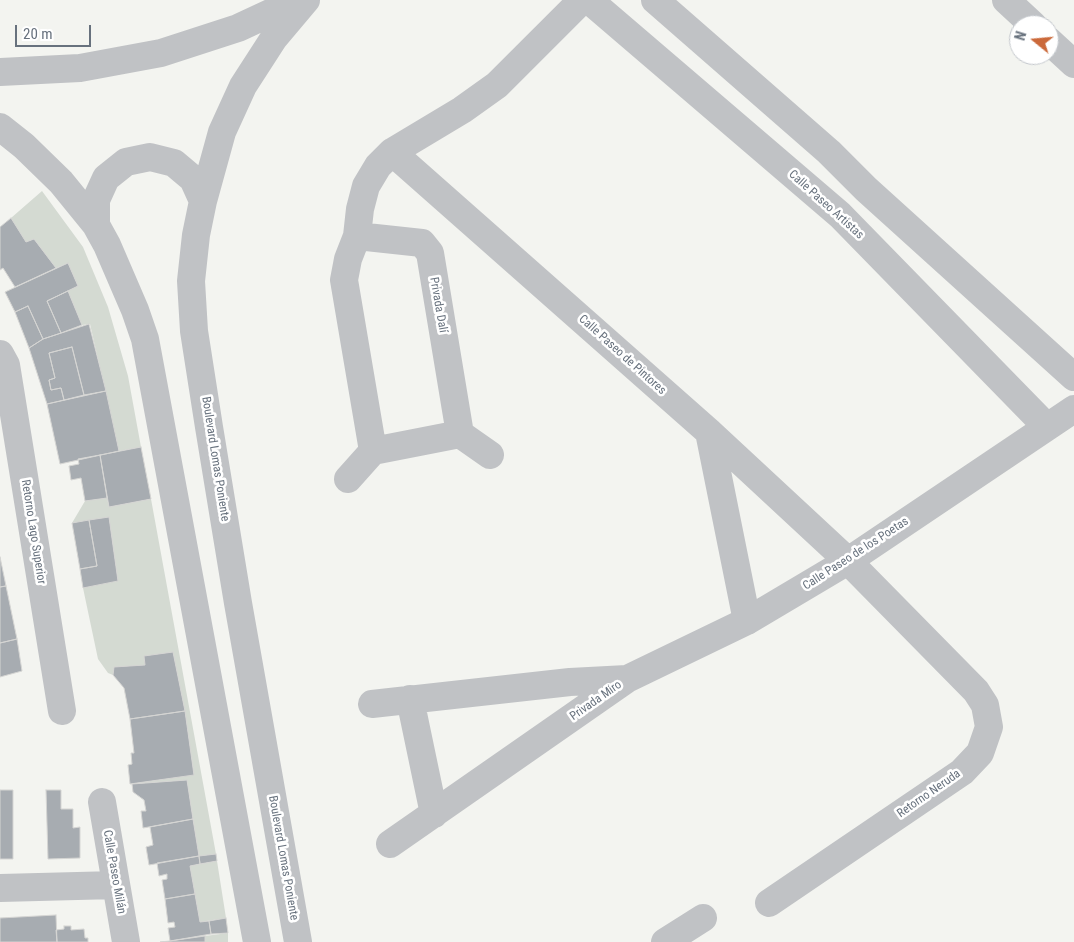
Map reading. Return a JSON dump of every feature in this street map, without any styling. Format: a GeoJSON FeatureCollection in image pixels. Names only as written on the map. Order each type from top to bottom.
{"type":"FeatureCollection","features":[{"type":"Feature","properties":{"kind":"street"},"geometry":{"type":"LineString","coordinates":[[0,72],[80,68],[161,53],[238,28],[298,0]]}},
{"type":"Feature","properties":{"kind":"street","name":"Boulevard Lomas Poniente"},"geometry":{"type":"LineString","coordinates":[[298,942],[238,603],[194,331],[191,281],[202,201],[222,132],[243,86],[274,38],[306,0]]}},
{"type":"Feature","properties":{"kind":"street"},"geometry":{"type":"LineString","coordinates":[[373,451],[344,280],[348,259],[357,236],[360,209],[366,186],[378,166],[392,152],[462,110],[497,85],[582,0]]}},
{"type":"Feature","properties":{"kind":"street","name":"Calle Paseo Artistas"},"geometry":{"type":"LineString","coordinates":[[589,0],[840,214],[1047,427]]}},
{"type":"Feature","properties":{"kind":"street"},"geometry":{"type":"LineString","coordinates":[[655,0],[829,152],[866,189],[1074,377]]}},
{"type":"Feature","properties":{"kind":"street"},"geometry":{"type":"LineString","coordinates":[[1006,0],[1022,15]]}},
{"type":"Feature","properties":{"kind":"street"},"geometry":{"type":"LineString","coordinates":[[1059,50],[1074,64]]}},
{"type":"Feature","properties":{"kind":"street"},"geometry":{"type":"LineString","coordinates":[[0,127],[24,146],[61,182],[96,225],[135,310],[144,339],[257,942]]}},
{"type":"Feature","properties":{"kind":"street","name":"Calle Paseo de Pintores"},"geometry":{"type":"LineString","coordinates":[[392,152],[709,432],[848,562]]}},
{"type":"Feature","properties":{"kind":"street"},"geometry":{"type":"LineString","coordinates":[[801,181],[829,152]]}},
{"type":"Feature","properties":{"kind":"street"},"geometry":{"type":"LineString","coordinates":[[96,225],[96,200],[106,178],[126,162],[150,157],[174,163],[193,178],[202,201]]}},
{"type":"Feature","properties":{"kind":"street"},"geometry":{"type":"LineString","coordinates":[[840,214],[866,189]]}},
{"type":"Feature","properties":{"kind":"street","name":"Privada Dalí"},"geometry":{"type":"LineString","coordinates":[[357,236],[422,243],[430,253],[460,434]]}},
{"type":"Feature","properties":{"kind":"street","name":"Retorno Lago Superior"},"geometry":{"type":"LineString","coordinates":[[0,354],[6,365],[62,711]]}},
{"type":"Feature","properties":{"kind":"street","name":"Calle Paseo de los Poetas"},"geometry":{"type":"LineString","coordinates":[[627,679],[747,621],[848,562],[1074,409]]}},
{"type":"Feature","properties":{"kind":"street"},"geometry":{"type":"LineString","coordinates":[[709,432],[747,621]]}},
{"type":"Feature","properties":{"kind":"street"},"geometry":{"type":"LineString","coordinates":[[348,479],[373,451],[460,434],[490,455]]}},
{"type":"Feature","properties":{"kind":"street","name":"Retorno Neruda"},"geometry":{"type":"LineString","coordinates":[[769,903],[962,772],[980,753],[989,727],[985,705],[976,691],[848,562]]}},
{"type":"Feature","properties":{"kind":"street","name":"Privada Miro"},"geometry":{"type":"LineString","coordinates":[[372,704],[570,682],[627,679]]}},
{"type":"Feature","properties":{"kind":"street","name":"Privada Miro"},"geometry":{"type":"LineString","coordinates":[[390,844],[627,679]]}},
{"type":"Feature","properties":{"kind":"street"},"geometry":{"type":"LineString","coordinates":[[410,699],[434,814]]}},
{"type":"Feature","properties":{"kind":"street","name":"Calle Paseo Milán"},"geometry":{"type":"LineString","coordinates":[[102,802],[126,942]]}},
{"type":"Feature","properties":{"kind":"street"},"geometry":{"type":"LineString","coordinates":[[0,888],[116,885]]}},
{"type":"Feature","properties":{"kind":"street"},"geometry":{"type":"LineString","coordinates":[[665,942],[703,918]]}},
{"type":"Feature","properties":{"kind":"shaded area"},"geometry":{"type":"Polygon","coordinates":[[[42,191],[83,247],[108,307],[128,376],[141,447],[119,451],[90,324],[82,325],[68,291],[78,286],[68,263],[56,268],[34,239],[26,242],[11,218],[42,191]]]}},
{"type":"Feature","properties":{"kind":"shaded area"},"geometry":{"type":"Polygon","coordinates":[[[107,498],[109,507],[151,499],[216,854],[199,856],[187,780],[132,784],[194,774],[185,711],[173,652],[145,656],[145,665],[114,667],[113,675],[108,673],[98,659],[83,588],[118,580],[109,517],[72,523],[85,501],[107,498]]]}},
{"type":"Feature","properties":{"kind":"shaded area"},"geometry":{"type":"Polygon","coordinates":[[[217,861],[226,918],[200,922],[190,866],[217,861]]]}},
{"type":"Feature","properties":{"kind":"shaded area"},"geometry":{"type":"Polygon","coordinates":[[[228,933],[228,942],[205,942],[205,936],[228,933]]]}},
{"type":"Feature","properties":{"kind":"building"},"geometry":{"type":"Polygon","coordinates":[[[11,218],[26,242],[34,239],[56,268],[15,287],[3,268],[0,270],[0,227],[11,218]]]}},
{"type":"Feature","properties":{"kind":"building"},"geometry":{"type":"Polygon","coordinates":[[[68,263],[78,286],[47,301],[61,333],[43,339],[28,306],[15,312],[5,292],[68,263]]]}},
{"type":"Feature","properties":{"kind":"building"},"geometry":{"type":"Polygon","coordinates":[[[68,291],[82,325],[61,333],[47,301],[68,291]]]}},
{"type":"Feature","properties":{"kind":"building"},"geometry":{"type":"Polygon","coordinates":[[[28,306],[43,339],[29,348],[15,312],[28,306]]]}},
{"type":"Feature","properties":{"kind":"building"},"geometry":{"type":"Polygon","coordinates":[[[89,324],[106,391],[84,395],[72,347],[49,353],[55,378],[49,380],[51,390],[61,388],[64,400],[47,404],[29,348],[43,339],[89,324]]]}},
{"type":"Feature","properties":{"kind":"building"},"geometry":{"type":"Polygon","coordinates":[[[72,347],[84,395],[64,400],[61,388],[51,390],[49,380],[55,378],[49,353],[72,347]]]}},
{"type":"Feature","properties":{"kind":"building"},"geometry":{"type":"Polygon","coordinates":[[[106,391],[119,451],[60,464],[47,404],[106,391]]]}},
{"type":"Feature","properties":{"kind":"building"},"geometry":{"type":"Polygon","coordinates":[[[141,447],[151,499],[109,507],[100,455],[141,447]]]}},
{"type":"Feature","properties":{"kind":"building"},"geometry":{"type":"Polygon","coordinates":[[[100,455],[107,498],[85,501],[81,478],[71,480],[69,466],[79,464],[78,459],[100,455]]]}},
{"type":"Feature","properties":{"kind":"building"},"geometry":{"type":"Polygon","coordinates":[[[109,517],[118,581],[83,588],[80,569],[97,566],[89,520],[109,517]]]}},
{"type":"Feature","properties":{"kind":"building"},"geometry":{"type":"Polygon","coordinates":[[[89,520],[97,566],[80,569],[72,523],[89,520]]]}},
{"type":"Feature","properties":{"kind":"building"},"geometry":{"type":"Polygon","coordinates":[[[0,557],[6,586],[0,587],[0,557]]]}},
{"type":"Feature","properties":{"kind":"building"},"geometry":{"type":"Polygon","coordinates":[[[6,586],[17,639],[0,643],[0,587],[6,586]]]}},
{"type":"Feature","properties":{"kind":"building"},"geometry":{"type":"Polygon","coordinates":[[[17,639],[22,671],[0,677],[0,643],[17,639]]]}},
{"type":"Feature","properties":{"kind":"building"},"geometry":{"type":"Polygon","coordinates":[[[173,652],[185,711],[130,719],[124,688],[113,675],[114,667],[145,665],[144,656],[173,652]]]}},
{"type":"Feature","properties":{"kind":"building"},"geometry":{"type":"Polygon","coordinates":[[[185,711],[194,775],[130,784],[128,765],[132,764],[131,753],[134,753],[130,719],[185,711]]]}},
{"type":"Feature","properties":{"kind":"building"},"geometry":{"type":"Polygon","coordinates":[[[187,780],[193,819],[143,828],[141,811],[146,811],[144,800],[133,792],[132,784],[187,780]]]}},
{"type":"Feature","properties":{"kind":"building"},"geometry":{"type":"Polygon","coordinates":[[[0,790],[13,790],[13,859],[0,859],[0,790]]]}},
{"type":"Feature","properties":{"kind":"building"},"geometry":{"type":"Polygon","coordinates":[[[46,790],[61,790],[61,809],[73,809],[73,828],[80,827],[80,858],[48,859],[46,790]]]}},
{"type":"Feature","properties":{"kind":"building"},"geometry":{"type":"Polygon","coordinates":[[[193,819],[199,856],[149,865],[146,847],[153,845],[150,827],[193,819]]]}},
{"type":"Feature","properties":{"kind":"building"},"geometry":{"type":"Polygon","coordinates":[[[216,854],[217,861],[200,864],[199,856],[216,854]]]}},
{"type":"Feature","properties":{"kind":"building"},"geometry":{"type":"Polygon","coordinates":[[[199,856],[200,864],[190,866],[195,894],[165,899],[162,880],[167,879],[167,874],[159,876],[157,863],[199,856]]]}},
{"type":"Feature","properties":{"kind":"building"},"geometry":{"type":"Polygon","coordinates":[[[195,894],[200,922],[209,921],[211,934],[170,941],[168,928],[175,927],[174,922],[168,923],[165,899],[195,894]]]}},
{"type":"Feature","properties":{"kind":"building"},"geometry":{"type":"Polygon","coordinates":[[[56,915],[57,942],[0,942],[0,918],[56,915]]]}},
{"type":"Feature","properties":{"kind":"building"},"geometry":{"type":"Polygon","coordinates":[[[226,918],[228,933],[211,934],[209,921],[226,918]]]}},
{"type":"Feature","properties":{"kind":"building"},"geometry":{"type":"Polygon","coordinates":[[[64,926],[71,926],[71,930],[84,929],[85,938],[88,938],[88,942],[57,942],[56,930],[64,929],[64,926]]]}},
{"type":"Feature","properties":{"kind":"building"},"geometry":{"type":"Polygon","coordinates":[[[205,936],[205,942],[160,942],[170,941],[205,936]]]}}]}
